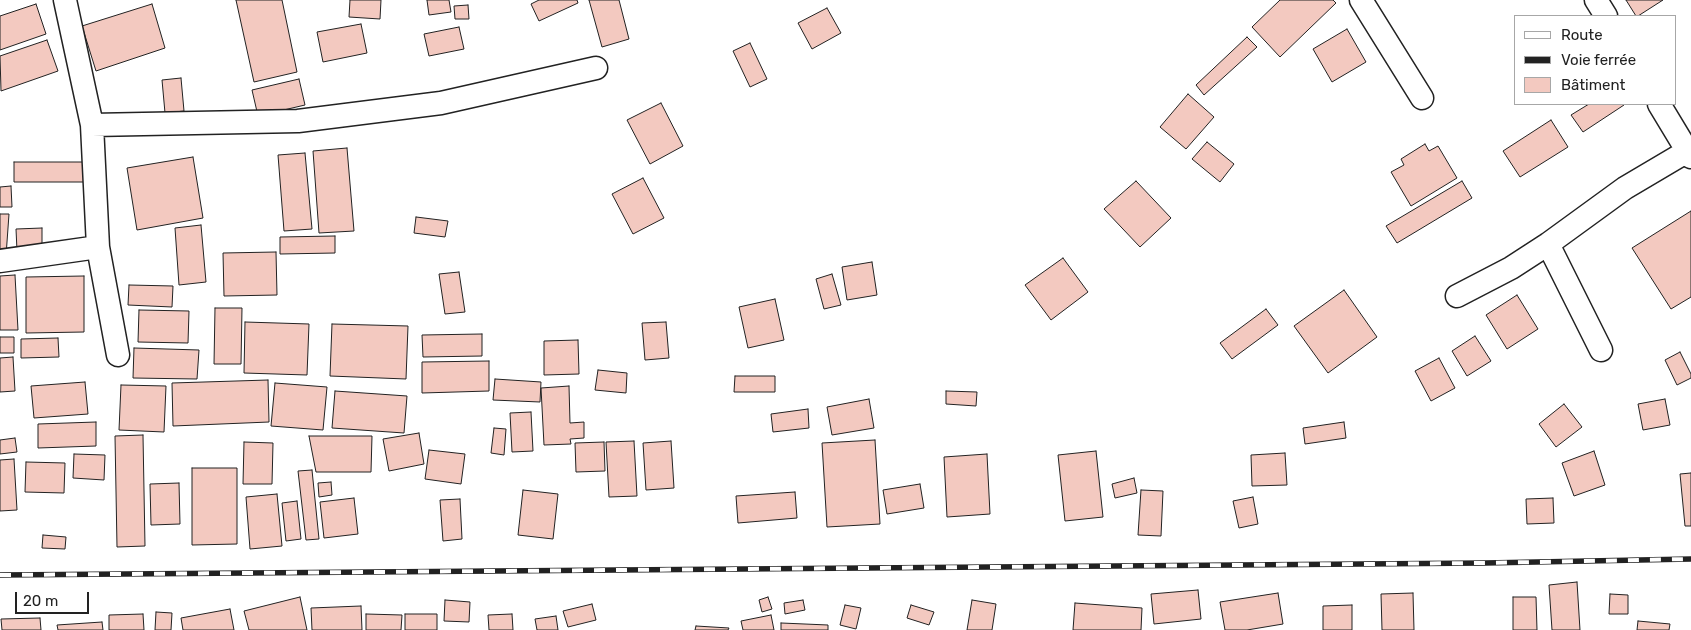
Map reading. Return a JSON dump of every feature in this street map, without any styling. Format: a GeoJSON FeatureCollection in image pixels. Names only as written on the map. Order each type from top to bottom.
{"type":"FeatureCollection","features":[{"type":"Feature","properties":{"kind":"street"},"geometry":{"type":"LineString","coordinates":[[65,0],[92,125],[98,247],[118,355]]}},
{"type":"Feature","properties":{"kind":"street"},"geometry":{"type":"LineString","coordinates":[[1362,0],[1422,98]]}},
{"type":"Feature","properties":{"kind":"street"},"geometry":{"type":"LineString","coordinates":[[1596,0],[1605,15]]}},
{"type":"Feature","properties":{"kind":"street"},"geometry":{"type":"LineString","coordinates":[[92,125],[298,122],[441,103],[596,68]]}},
{"type":"Feature","properties":{"kind":"street"},"geometry":{"type":"LineString","coordinates":[[1457,296],[1512,268],[1625,188],[1690,152],[1660,105]]}},
{"type":"Feature","properties":{"kind":"street"},"geometry":{"type":"LineString","coordinates":[[1548,244],[1602,350]]}},
{"type":"Feature","properties":{"kind":"street"},"geometry":{"type":"LineString","coordinates":[[0,261],[98,247]]}},
{"type":"Feature","properties":{"kind":"building"},"geometry":{"type":"Polygon","coordinates":[[[236,0],[282,0],[297,72],[254,82],[236,0]]]}},
{"type":"Feature","properties":{"kind":"building"},"geometry":{"type":"Polygon","coordinates":[[[350,0],[381,0],[380,19],[349,17],[350,0]]]}},
{"type":"Feature","properties":{"kind":"building"},"geometry":{"type":"Polygon","coordinates":[[[427,0],[449,0],[451,12],[429,15],[427,0]]]}},
{"type":"Feature","properties":{"kind":"building"},"geometry":{"type":"Polygon","coordinates":[[[539,0],[577,0],[578,3],[539,21],[531,4],[539,0]]]}},
{"type":"Feature","properties":{"kind":"building"},"geometry":{"type":"Polygon","coordinates":[[[589,0],[619,0],[629,39],[602,47],[589,0]]]}},
{"type":"Feature","properties":{"kind":"building"},"geometry":{"type":"Polygon","coordinates":[[[1280,0],[1333,0],[1336,3],[1280,57],[1252,27],[1280,0]]]}},
{"type":"Feature","properties":{"kind":"building"},"geometry":{"type":"Polygon","coordinates":[[[1626,0],[1663,0],[1640,15],[1635,15],[1626,0]]]}},
{"type":"Feature","properties":{"kind":"building"},"geometry":{"type":"Polygon","coordinates":[[[36,4],[46,34],[0,50],[0,16],[36,4]]]}},
{"type":"Feature","properties":{"kind":"building"},"geometry":{"type":"Polygon","coordinates":[[[152,4],[165,48],[96,71],[82,26],[152,4]]]}},
{"type":"Feature","properties":{"kind":"building"},"geometry":{"type":"Polygon","coordinates":[[[468,5],[469,19],[455,19],[454,6],[468,5]]]}},
{"type":"Feature","properties":{"kind":"building"},"geometry":{"type":"Polygon","coordinates":[[[827,8],[841,33],[812,49],[798,23],[827,8]]]}},
{"type":"Feature","properties":{"kind":"building"},"geometry":{"type":"Polygon","coordinates":[[[361,24],[367,53],[323,62],[317,32],[361,24]]]}},
{"type":"Feature","properties":{"kind":"building"},"geometry":{"type":"Polygon","coordinates":[[[459,27],[464,49],[429,56],[424,34],[459,27]]]}},
{"type":"Feature","properties":{"kind":"building"},"geometry":{"type":"Polygon","coordinates":[[[1347,29],[1366,62],[1332,82],[1313,49],[1347,29]]]}},
{"type":"Feature","properties":{"kind":"building"},"geometry":{"type":"Polygon","coordinates":[[[1247,37],[1257,47],[1204,95],[1196,85],[1247,37]]]}},
{"type":"Feature","properties":{"kind":"building"},"geometry":{"type":"Polygon","coordinates":[[[47,40],[58,71],[1,91],[0,56],[47,40]]]}},
{"type":"Feature","properties":{"kind":"building"},"geometry":{"type":"Polygon","coordinates":[[[750,43],[767,79],[750,87],[733,51],[750,43]]]}},
{"type":"Feature","properties":{"kind":"building"},"geometry":{"type":"Polygon","coordinates":[[[181,78],[184,111],[165,113],[162,80],[181,78]]]}},
{"type":"Feature","properties":{"kind":"building"},"geometry":{"type":"Polygon","coordinates":[[[299,79],[305,105],[258,116],[252,90],[299,79]]]}},
{"type":"Feature","properties":{"kind":"building"},"geometry":{"type":"Polygon","coordinates":[[[1188,94],[1214,117],[1186,149],[1160,127],[1188,94]]]}},
{"type":"Feature","properties":{"kind":"building"},"geometry":{"type":"Polygon","coordinates":[[[661,103],[683,146],[650,164],[627,120],[661,103]]]}},
{"type":"Feature","properties":{"kind":"building"},"geometry":{"type":"Polygon","coordinates":[[[1587,105],[1624,105],[1583,132],[1571,115],[1587,105]]]}},
{"type":"Feature","properties":{"kind":"building"},"geometry":{"type":"Polygon","coordinates":[[[1551,120],[1568,147],[1520,177],[1503,151],[1551,120]]]}},
{"type":"Feature","properties":{"kind":"building"},"geometry":{"type":"Polygon","coordinates":[[[1207,142],[1234,164],[1220,182],[1192,159],[1207,142]]]}},
{"type":"Feature","properties":{"kind":"building"},"geometry":{"type":"Polygon","coordinates":[[[1425,144],[1429,151],[1438,146],[1457,178],[1411,206],[1391,172],[1404,165],[1401,159],[1425,144]]]}},
{"type":"Feature","properties":{"kind":"building"},"geometry":{"type":"Polygon","coordinates":[[[347,148],[354,231],[319,233],[313,151],[347,148]]]}},
{"type":"Feature","properties":{"kind":"building"},"geometry":{"type":"Polygon","coordinates":[[[305,153],[312,229],[284,231],[278,155],[305,153]]]}},
{"type":"Feature","properties":{"kind":"building"},"geometry":{"type":"Polygon","coordinates":[[[193,157],[203,218],[137,230],[127,168],[193,157]]]}},
{"type":"Feature","properties":{"kind":"building"},"geometry":{"type":"Polygon","coordinates":[[[14,162],[86,162],[86,182],[14,182],[14,162]]]}},
{"type":"Feature","properties":{"kind":"building"},"geometry":{"type":"Polygon","coordinates":[[[643,178],[664,218],[633,234],[612,194],[643,178]]]}},
{"type":"Feature","properties":{"kind":"building"},"geometry":{"type":"Polygon","coordinates":[[[1136,181],[1171,218],[1140,247],[1104,209],[1136,181]]]}},
{"type":"Feature","properties":{"kind":"building"},"geometry":{"type":"Polygon","coordinates":[[[1462,181],[1472,198],[1397,243],[1386,226],[1462,181]]]}},
{"type":"Feature","properties":{"kind":"building"},"geometry":{"type":"Polygon","coordinates":[[[11,186],[12,207],[0,207],[0,187],[11,186]]]}},
{"type":"Feature","properties":{"kind":"building"},"geometry":{"type":"Polygon","coordinates":[[[1691,211],[1691,297],[1671,309],[1632,248],[1691,211]]]}},
{"type":"Feature","properties":{"kind":"building"},"geometry":{"type":"Polygon","coordinates":[[[0,214],[9,214],[6,256],[0,255],[0,214]]]}},
{"type":"Feature","properties":{"kind":"building"},"geometry":{"type":"Polygon","coordinates":[[[416,217],[448,221],[445,237],[414,233],[416,217]]]}},
{"type":"Feature","properties":{"kind":"building"},"geometry":{"type":"Polygon","coordinates":[[[201,225],[206,282],[179,285],[175,228],[201,225]]]}},
{"type":"Feature","properties":{"kind":"building"},"geometry":{"type":"Polygon","coordinates":[[[42,228],[42,251],[17,251],[16,229],[42,228]]]}},
{"type":"Feature","properties":{"kind":"building"},"geometry":{"type":"Polygon","coordinates":[[[335,236],[335,253],[280,254],[280,237],[335,236]]]}},
{"type":"Feature","properties":{"kind":"building"},"geometry":{"type":"Polygon","coordinates":[[[276,252],[277,295],[224,296],[223,253],[276,252]]]}},
{"type":"Feature","properties":{"kind":"building"},"geometry":{"type":"Polygon","coordinates":[[[1063,258],[1088,292],[1051,320],[1025,285],[1063,258]]]}},
{"type":"Feature","properties":{"kind":"building"},"geometry":{"type":"Polygon","coordinates":[[[872,262],[877,295],[847,300],[842,267],[872,262]]]}},
{"type":"Feature","properties":{"kind":"building"},"geometry":{"type":"Polygon","coordinates":[[[459,272],[465,312],[445,314],[439,274],[459,272]]]}},
{"type":"Feature","properties":{"kind":"building"},"geometry":{"type":"Polygon","coordinates":[[[832,274],[841,305],[824,309],[816,279],[832,274]]]}},
{"type":"Feature","properties":{"kind":"building"},"geometry":{"type":"Polygon","coordinates":[[[15,275],[18,330],[0,330],[0,276],[15,275]]]}},
{"type":"Feature","properties":{"kind":"building"},"geometry":{"type":"Polygon","coordinates":[[[84,276],[84,332],[26,333],[26,277],[84,276]]]}},
{"type":"Feature","properties":{"kind":"building"},"geometry":{"type":"Polygon","coordinates":[[[129,285],[173,286],[172,307],[128,305],[129,285]]]}},
{"type":"Feature","properties":{"kind":"building"},"geometry":{"type":"Polygon","coordinates":[[[1344,290],[1377,337],[1328,373],[1294,326],[1344,290]]]}},
{"type":"Feature","properties":{"kind":"building"},"geometry":{"type":"Polygon","coordinates":[[[1517,295],[1538,329],[1507,349],[1486,315],[1517,295]]]}},
{"type":"Feature","properties":{"kind":"building"},"geometry":{"type":"Polygon","coordinates":[[[775,299],[784,340],[748,348],[739,307],[775,299]]]}},
{"type":"Feature","properties":{"kind":"building"},"geometry":{"type":"Polygon","coordinates":[[[215,308],[242,308],[241,364],[214,364],[215,308]]]}},
{"type":"Feature","properties":{"kind":"building"},"geometry":{"type":"Polygon","coordinates":[[[1266,309],[1278,325],[1232,359],[1220,343],[1266,309]]]}},
{"type":"Feature","properties":{"kind":"building"},"geometry":{"type":"Polygon","coordinates":[[[139,310],[189,311],[188,343],[138,342],[139,310]]]}},
{"type":"Feature","properties":{"kind":"building"},"geometry":{"type":"Polygon","coordinates":[[[245,322],[309,324],[307,375],[244,373],[245,322]]]}},
{"type":"Feature","properties":{"kind":"building"},"geometry":{"type":"Polygon","coordinates":[[[666,322],[669,358],[645,360],[642,323],[666,322]]]}},
{"type":"Feature","properties":{"kind":"building"},"geometry":{"type":"Polygon","coordinates":[[[332,324],[408,326],[406,379],[330,376],[332,324]]]}},
{"type":"Feature","properties":{"kind":"building"},"geometry":{"type":"Polygon","coordinates":[[[482,334],[482,356],[423,357],[422,335],[482,334]]]}},
{"type":"Feature","properties":{"kind":"building"},"geometry":{"type":"Polygon","coordinates":[[[1475,336],[1491,361],[1467,376],[1452,351],[1475,336]]]}},
{"type":"Feature","properties":{"kind":"building"},"geometry":{"type":"Polygon","coordinates":[[[0,337],[14,337],[14,353],[0,353],[0,337]]]}},
{"type":"Feature","properties":{"kind":"building"},"geometry":{"type":"Polygon","coordinates":[[[58,338],[59,357],[21,358],[21,339],[58,338]]]}},
{"type":"Feature","properties":{"kind":"building"},"geometry":{"type":"Polygon","coordinates":[[[578,340],[579,374],[544,375],[544,341],[578,340]]]}},
{"type":"Feature","properties":{"kind":"building"},"geometry":{"type":"Polygon","coordinates":[[[134,348],[199,350],[197,379],[133,378],[134,348]]]}},
{"type":"Feature","properties":{"kind":"building"},"geometry":{"type":"Polygon","coordinates":[[[1680,352],[1691,374],[1691,378],[1677,385],[1665,360],[1680,352]]]}},
{"type":"Feature","properties":{"kind":"building"},"geometry":{"type":"Polygon","coordinates":[[[13,357],[15,391],[0,392],[0,358],[13,357]]]}},
{"type":"Feature","properties":{"kind":"building"},"geometry":{"type":"Polygon","coordinates":[[[1439,358],[1455,388],[1431,401],[1415,371],[1439,358]]]}},
{"type":"Feature","properties":{"kind":"building"},"geometry":{"type":"Polygon","coordinates":[[[489,361],[489,391],[422,393],[422,362],[489,361]]]}},
{"type":"Feature","properties":{"kind":"building"},"geometry":{"type":"Polygon","coordinates":[[[598,370],[627,373],[626,393],[595,390],[598,370]]]}},
{"type":"Feature","properties":{"kind":"building"},"geometry":{"type":"Polygon","coordinates":[[[735,376],[775,376],[775,392],[734,392],[735,376]]]}},
{"type":"Feature","properties":{"kind":"building"},"geometry":{"type":"Polygon","coordinates":[[[495,379],[541,382],[540,402],[493,400],[495,379]]]}},
{"type":"Feature","properties":{"kind":"building"},"geometry":{"type":"Polygon","coordinates":[[[268,380],[269,422],[173,426],[172,383],[268,380]]]}},
{"type":"Feature","properties":{"kind":"building"},"geometry":{"type":"Polygon","coordinates":[[[85,382],[88,414],[34,418],[31,386],[85,382]]]}},
{"type":"Feature","properties":{"kind":"building"},"geometry":{"type":"Polygon","coordinates":[[[275,383],[327,387],[323,430],[271,426],[275,383]]]}},
{"type":"Feature","properties":{"kind":"building"},"geometry":{"type":"Polygon","coordinates":[[[121,385],[166,386],[164,432],[119,430],[121,385]]]}},
{"type":"Feature","properties":{"kind":"building"},"geometry":{"type":"Polygon","coordinates":[[[569,386],[570,423],[584,422],[584,438],[570,439],[571,444],[544,445],[541,388],[569,386]]]}},
{"type":"Feature","properties":{"kind":"building"},"geometry":{"type":"Polygon","coordinates":[[[335,391],[407,396],[404,433],[332,428],[335,391]]]}},
{"type":"Feature","properties":{"kind":"building"},"geometry":{"type":"Polygon","coordinates":[[[946,391],[977,392],[976,406],[946,404],[946,391]]]}},
{"type":"Feature","properties":{"kind":"building"},"geometry":{"type":"Polygon","coordinates":[[[869,399],[874,428],[832,435],[827,407],[869,399]]]}},
{"type":"Feature","properties":{"kind":"building"},"geometry":{"type":"Polygon","coordinates":[[[1665,399],[1670,425],[1643,430],[1638,404],[1665,399]]]}},
{"type":"Feature","properties":{"kind":"building"},"geometry":{"type":"Polygon","coordinates":[[[1564,404],[1582,427],[1556,447],[1539,424],[1564,404]]]}},
{"type":"Feature","properties":{"kind":"building"},"geometry":{"type":"Polygon","coordinates":[[[808,409],[809,428],[773,432],[771,414],[808,409]]]}},
{"type":"Feature","properties":{"kind":"building"},"geometry":{"type":"Polygon","coordinates":[[[531,412],[533,451],[512,452],[510,413],[531,412]]]}},
{"type":"Feature","properties":{"kind":"building"},"geometry":{"type":"Polygon","coordinates":[[[96,422],[96,446],[38,448],[38,424],[96,422]]]}},
{"type":"Feature","properties":{"kind":"building"},"geometry":{"type":"Polygon","coordinates":[[[1344,422],[1346,438],[1305,444],[1303,428],[1344,422]]]}},
{"type":"Feature","properties":{"kind":"building"},"geometry":{"type":"Polygon","coordinates":[[[494,428],[506,429],[504,455],[491,453],[494,428]]]}},
{"type":"Feature","properties":{"kind":"building"},"geometry":{"type":"Polygon","coordinates":[[[419,433],[424,464],[389,471],[383,439],[419,433]]]}},
{"type":"Feature","properties":{"kind":"building"},"geometry":{"type":"Polygon","coordinates":[[[143,435],[145,546],[117,547],[115,436],[143,435]]]}},
{"type":"Feature","properties":{"kind":"building"},"geometry":{"type":"Polygon","coordinates":[[[309,436],[372,436],[371,472],[316,472],[309,436]]]}},
{"type":"Feature","properties":{"kind":"building"},"geometry":{"type":"Polygon","coordinates":[[[15,438],[17,452],[0,454],[0,440],[15,438]]]}},
{"type":"Feature","properties":{"kind":"building"},"geometry":{"type":"Polygon","coordinates":[[[875,440],[880,524],[827,527],[822,443],[875,440]]]}},
{"type":"Feature","properties":{"kind":"building"},"geometry":{"type":"Polygon","coordinates":[[[634,441],[637,496],[609,497],[606,442],[634,441]]]}},
{"type":"Feature","properties":{"kind":"building"},"geometry":{"type":"Polygon","coordinates":[[[671,441],[674,488],[646,490],[643,443],[671,441]]]}},
{"type":"Feature","properties":{"kind":"building"},"geometry":{"type":"Polygon","coordinates":[[[244,442],[273,443],[272,484],[243,484],[244,442]]]}},
{"type":"Feature","properties":{"kind":"building"},"geometry":{"type":"Polygon","coordinates":[[[604,442],[605,471],[576,472],[575,443],[604,442]]]}},
{"type":"Feature","properties":{"kind":"building"},"geometry":{"type":"Polygon","coordinates":[[[429,450],[465,454],[461,484],[425,479],[429,450]]]}},
{"type":"Feature","properties":{"kind":"building"},"geometry":{"type":"Polygon","coordinates":[[[1096,451],[1103,517],[1065,521],[1058,455],[1096,451]]]}},
{"type":"Feature","properties":{"kind":"building"},"geometry":{"type":"Polygon","coordinates":[[[1594,451],[1605,485],[1574,496],[1562,463],[1594,451]]]}},
{"type":"Feature","properties":{"kind":"building"},"geometry":{"type":"Polygon","coordinates":[[[1285,453],[1287,485],[1252,486],[1251,455],[1285,453]]]}},
{"type":"Feature","properties":{"kind":"building"},"geometry":{"type":"Polygon","coordinates":[[[74,454],[105,455],[104,480],[73,478],[74,454]]]}},
{"type":"Feature","properties":{"kind":"building"},"geometry":{"type":"Polygon","coordinates":[[[987,454],[990,514],[947,517],[944,457],[987,454]]]}},
{"type":"Feature","properties":{"kind":"building"},"geometry":{"type":"Polygon","coordinates":[[[14,459],[17,510],[0,511],[0,460],[14,459]]]}},
{"type":"Feature","properties":{"kind":"building"},"geometry":{"type":"Polygon","coordinates":[[[26,462],[65,463],[64,493],[25,492],[26,462]]]}},
{"type":"Feature","properties":{"kind":"building"},"geometry":{"type":"Polygon","coordinates":[[[192,468],[237,468],[237,544],[192,545],[192,468]]]}},
{"type":"Feature","properties":{"kind":"building"},"geometry":{"type":"Polygon","coordinates":[[[312,470],[319,539],[306,540],[298,471],[312,470]]]}},
{"type":"Feature","properties":{"kind":"building"},"geometry":{"type":"Polygon","coordinates":[[[1691,473],[1691,526],[1685,526],[1680,474],[1691,473]]]}},
{"type":"Feature","properties":{"kind":"building"},"geometry":{"type":"Polygon","coordinates":[[[1134,478],[1137,493],[1115,498],[1112,484],[1134,478]]]}},
{"type":"Feature","properties":{"kind":"building"},"geometry":{"type":"Polygon","coordinates":[[[331,482],[332,495],[319,497],[318,483],[331,482]]]}},
{"type":"Feature","properties":{"kind":"building"},"geometry":{"type":"Polygon","coordinates":[[[179,483],[180,524],[151,525],[150,484],[179,483]]]}},
{"type":"Feature","properties":{"kind":"building"},"geometry":{"type":"Polygon","coordinates":[[[920,484],[924,508],[887,514],[883,490],[920,484]]]}},
{"type":"Feature","properties":{"kind":"building"},"geometry":{"type":"Polygon","coordinates":[[[523,490],[558,494],[553,539],[518,535],[523,490]]]}},
{"type":"Feature","properties":{"kind":"building"},"geometry":{"type":"Polygon","coordinates":[[[1141,490],[1163,491],[1161,536],[1138,535],[1141,490]]]}},
{"type":"Feature","properties":{"kind":"building"},"geometry":{"type":"Polygon","coordinates":[[[795,492],[797,518],[738,523],[736,496],[795,492]]]}},
{"type":"Feature","properties":{"kind":"building"},"geometry":{"type":"Polygon","coordinates":[[[277,494],[282,546],[250,549],[246,497],[277,494]]]}},
{"type":"Feature","properties":{"kind":"building"},"geometry":{"type":"Polygon","coordinates":[[[1253,497],[1258,524],[1239,528],[1233,501],[1253,497]]]}},
{"type":"Feature","properties":{"kind":"building"},"geometry":{"type":"Polygon","coordinates":[[[354,498],[358,534],[324,538],[320,502],[354,498]]]}},
{"type":"Feature","properties":{"kind":"building"},"geometry":{"type":"Polygon","coordinates":[[[1553,498],[1554,523],[1527,524],[1526,499],[1553,498]]]}},
{"type":"Feature","properties":{"kind":"building"},"geometry":{"type":"Polygon","coordinates":[[[460,499],[462,539],[443,541],[440,500],[460,499]]]}},
{"type":"Feature","properties":{"kind":"building"},"geometry":{"type":"Polygon","coordinates":[[[297,501],[301,539],[286,541],[282,503],[297,501]]]}},
{"type":"Feature","properties":{"kind":"building"},"geometry":{"type":"Polygon","coordinates":[[[43,535],[66,537],[65,549],[42,548],[43,535]]]}},
{"type":"Feature","properties":{"kind":"building"},"geometry":{"type":"Polygon","coordinates":[[[1577,582],[1580,630],[1552,630],[1549,585],[1577,582]]]}},
{"type":"Feature","properties":{"kind":"building"},"geometry":{"type":"Polygon","coordinates":[[[1198,590],[1201,619],[1154,624],[1151,594],[1198,590]]]}},
{"type":"Feature","properties":{"kind":"building"},"geometry":{"type":"Polygon","coordinates":[[[1278,593],[1283,624],[1247,630],[1225,630],[1220,602],[1278,593]]]}},
{"type":"Feature","properties":{"kind":"building"},"geometry":{"type":"Polygon","coordinates":[[[1413,593],[1414,630],[1382,630],[1381,594],[1413,593]]]}},
{"type":"Feature","properties":{"kind":"building"},"geometry":{"type":"Polygon","coordinates":[[[1610,594],[1628,595],[1628,614],[1609,614],[1610,594]]]}},
{"type":"Feature","properties":{"kind":"building"},"geometry":{"type":"Polygon","coordinates":[[[300,597],[307,630],[249,630],[244,611],[300,597]]]}},
{"type":"Feature","properties":{"kind":"building"},"geometry":{"type":"Polygon","coordinates":[[[768,597],[772,609],[762,612],[759,600],[768,597]]]}},
{"type":"Feature","properties":{"kind":"building"},"geometry":{"type":"Polygon","coordinates":[[[1513,597],[1536,597],[1537,630],[1513,630],[1513,597]]]}},
{"type":"Feature","properties":{"kind":"building"},"geometry":{"type":"Polygon","coordinates":[[[445,600],[470,602],[469,622],[444,621],[445,600]]]}},
{"type":"Feature","properties":{"kind":"building"},"geometry":{"type":"Polygon","coordinates":[[[803,600],[805,610],[785,614],[784,603],[803,600]]]}},
{"type":"Feature","properties":{"kind":"building"},"geometry":{"type":"Polygon","coordinates":[[[972,600],[996,604],[992,630],[967,630],[972,600]]]}},
{"type":"Feature","properties":{"kind":"building"},"geometry":{"type":"Polygon","coordinates":[[[1075,603],[1142,608],[1141,630],[1073,630],[1075,603]]]}},
{"type":"Feature","properties":{"kind":"building"},"geometry":{"type":"Polygon","coordinates":[[[592,604],[596,620],[568,627],[563,611],[592,604]]]}},
{"type":"Feature","properties":{"kind":"building"},"geometry":{"type":"Polygon","coordinates":[[[845,605],[861,608],[856,629],[840,625],[845,605]]]}},
{"type":"Feature","properties":{"kind":"building"},"geometry":{"type":"Polygon","coordinates":[[[911,605],[934,612],[929,625],[907,618],[911,605]]]}},
{"type":"Feature","properties":{"kind":"building"},"geometry":{"type":"Polygon","coordinates":[[[1352,605],[1352,630],[1323,630],[1323,606],[1352,605]]]}},
{"type":"Feature","properties":{"kind":"building"},"geometry":{"type":"Polygon","coordinates":[[[361,606],[362,630],[312,630],[311,608],[361,606]]]}},
{"type":"Feature","properties":{"kind":"building"},"geometry":{"type":"Polygon","coordinates":[[[230,609],[234,630],[183,630],[181,618],[230,609]]]}},
{"type":"Feature","properties":{"kind":"building"},"geometry":{"type":"Polygon","coordinates":[[[156,612],[172,613],[171,630],[155,630],[156,612]]]}},
{"type":"Feature","properties":{"kind":"building"},"geometry":{"type":"Polygon","coordinates":[[[143,614],[144,630],[109,630],[109,615],[143,614]]]}},
{"type":"Feature","properties":{"kind":"building"},"geometry":{"type":"Polygon","coordinates":[[[366,614],[402,615],[401,630],[366,630],[366,614]]]}},
{"type":"Feature","properties":{"kind":"building"},"geometry":{"type":"Polygon","coordinates":[[[405,614],[437,614],[437,630],[405,630],[405,614]]]}},
{"type":"Feature","properties":{"kind":"building"},"geometry":{"type":"Polygon","coordinates":[[[512,614],[513,630],[489,630],[488,615],[512,614]]]}},
{"type":"Feature","properties":{"kind":"building"},"geometry":{"type":"Polygon","coordinates":[[[771,615],[774,630],[743,630],[741,621],[771,615]]]}},
{"type":"Feature","properties":{"kind":"building"},"geometry":{"type":"Polygon","coordinates":[[[556,616],[558,630],[537,630],[535,619],[556,616]]]}},
{"type":"Feature","properties":{"kind":"building"},"geometry":{"type":"Polygon","coordinates":[[[40,618],[41,630],[2,630],[1,619],[40,618]]]}},
{"type":"Feature","properties":{"kind":"building"},"geometry":{"type":"Polygon","coordinates":[[[1638,621],[1670,624],[1669,630],[1637,630],[1638,621]]]}},
{"type":"Feature","properties":{"kind":"building"},"geometry":{"type":"Polygon","coordinates":[[[102,622],[103,630],[58,630],[57,625],[102,622]]]}},
{"type":"Feature","properties":{"kind":"building"},"geometry":{"type":"Polygon","coordinates":[[[781,623],[828,625],[828,630],[781,630],[781,623]]]}},
{"type":"Feature","properties":{"kind":"building"},"geometry":{"type":"Polygon","coordinates":[[[696,626],[729,628],[728,630],[695,630],[696,626]]]}},
{"type":"Feature","properties":{"kind":"railway"},"geometry":{"type":"LineString","coordinates":[[0,575],[1485,563],[1691,559]]}}]}
